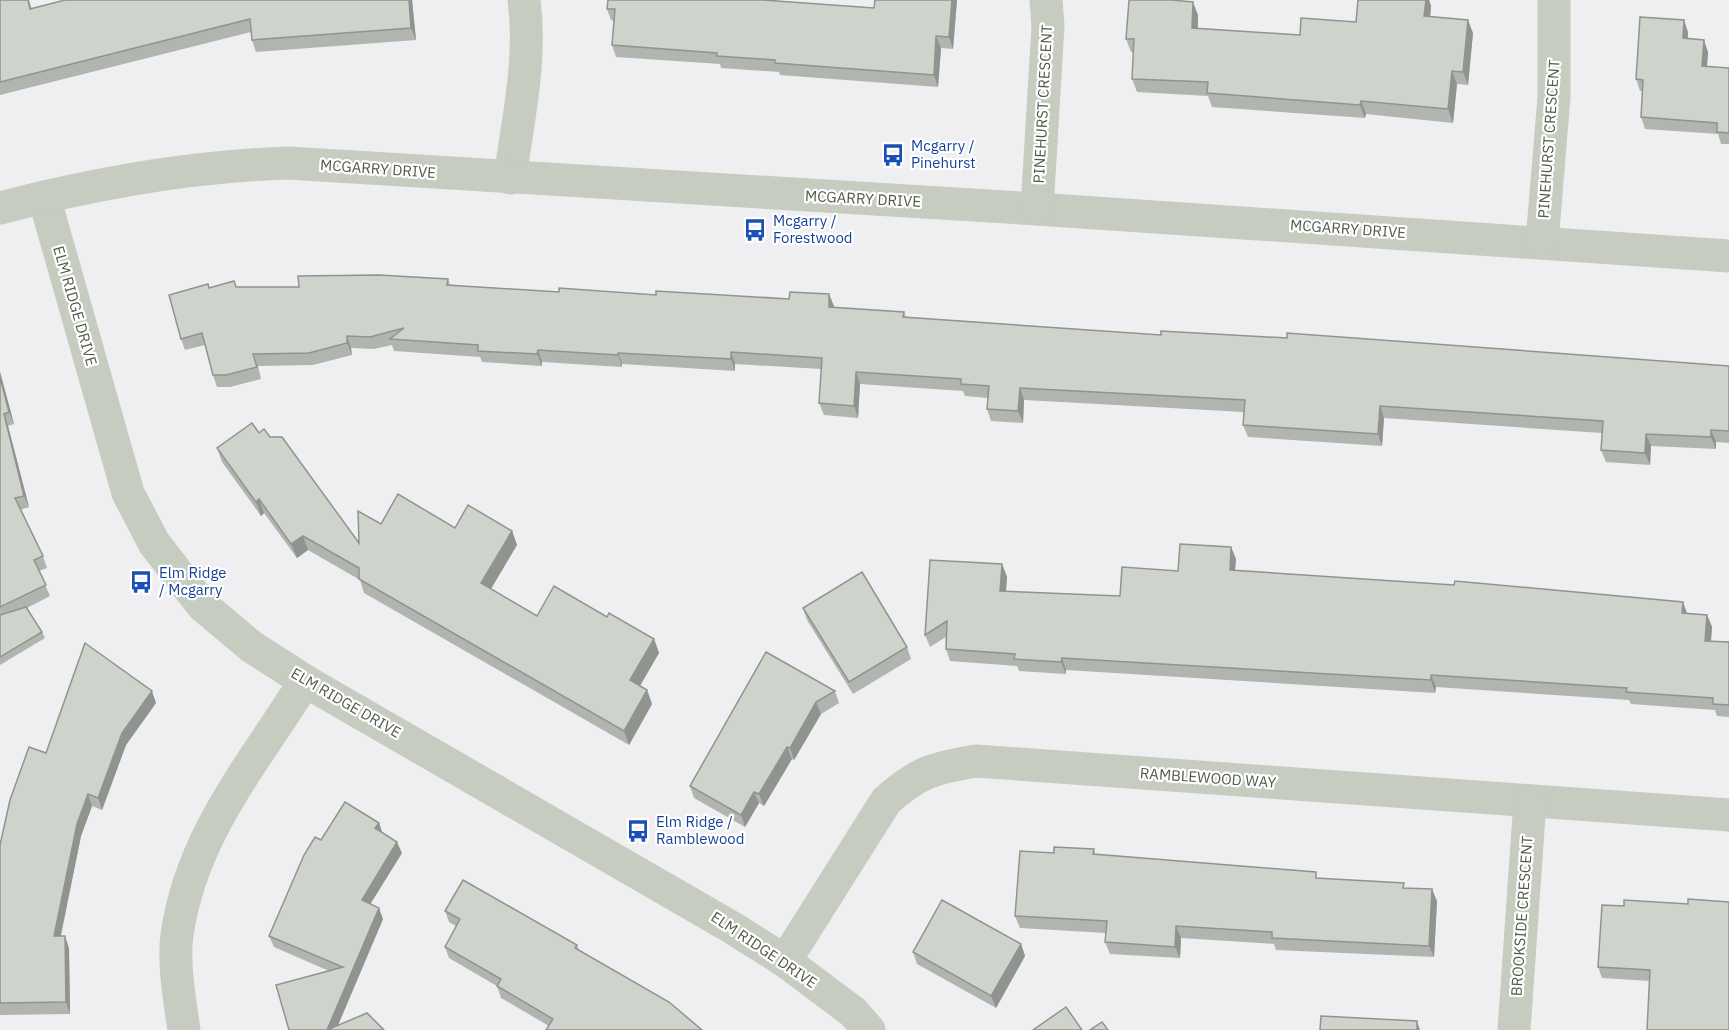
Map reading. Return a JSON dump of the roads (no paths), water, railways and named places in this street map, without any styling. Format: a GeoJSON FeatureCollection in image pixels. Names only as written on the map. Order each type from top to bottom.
{"type":"FeatureCollection","features":[{"type":"Feature","properties":{"kind":"street"},"geometry":{"type":"LineString","coordinates":[[510,178],[525,76],[527,21],[524,0]]}},
{"type":"Feature","properties":{"kind":"street","name":"PINEHURST CRESCENT"},"geometry":{"type":"LineString","coordinates":[[1037,209],[1048,26],[1046,0]]}},
{"type":"Feature","properties":{"kind":"street","name":"PINEHURST CRESCENT"},"geometry":{"type":"LineString","coordinates":[[1542,242],[1554,97],[1554,0]]}},
{"type":"Feature","properties":{"kind":"street","name":"MCGARRY DRIVE"},"geometry":{"type":"LineString","coordinates":[[0,208],[44,196],[229,165],[288,163],[1037,209],[1729,256]]}},
{"type":"Feature","properties":{"kind":"street","name":"ELM RIDGE DRIVE"},"geometry":{"type":"LineString","coordinates":[[44,196],[128,493],[154,543],[203,606],[252,647],[306,681],[666,887],[785,961],[853,1012],[868,1030]]}},
{"type":"Feature","properties":{"kind":"street"},"geometry":{"type":"LineString","coordinates":[[184,1030],[176,936],[194,866],[219,811],[306,681]]}},
{"type":"Feature","properties":{"kind":"street","name":"RAMBLEWOOD WAY"},"geometry":{"type":"LineString","coordinates":[[785,961],[886,801],[907,781],[936,768],[976,761],[1729,815]]}},
{"type":"Feature","properties":{"kind":"street","name":"BROOKSIDE CRESCENT"},"geometry":{"type":"LineString","coordinates":[[1514,1030],[1530,801]]}},
{"type":"Feature","properties":{"kind":"place","name":"Mcgarry / Pinehurst"},"geometry":{"type":"Point","coordinates":[893,155]}},
{"type":"Feature","properties":{"kind":"place","name":"Mcgarry / Forestwood"},"geometry":{"type":"Point","coordinates":[755,230]}},
{"type":"Feature","properties":{"kind":"place","name":"Elm Ridge / Mcgarry"},"geometry":{"type":"Point","coordinates":[141,582]}},
{"type":"Feature","properties":{"kind":"place","name":"Elm Ridge / Ramblewood"},"geometry":{"type":"Point","coordinates":[638,831]}}]}
